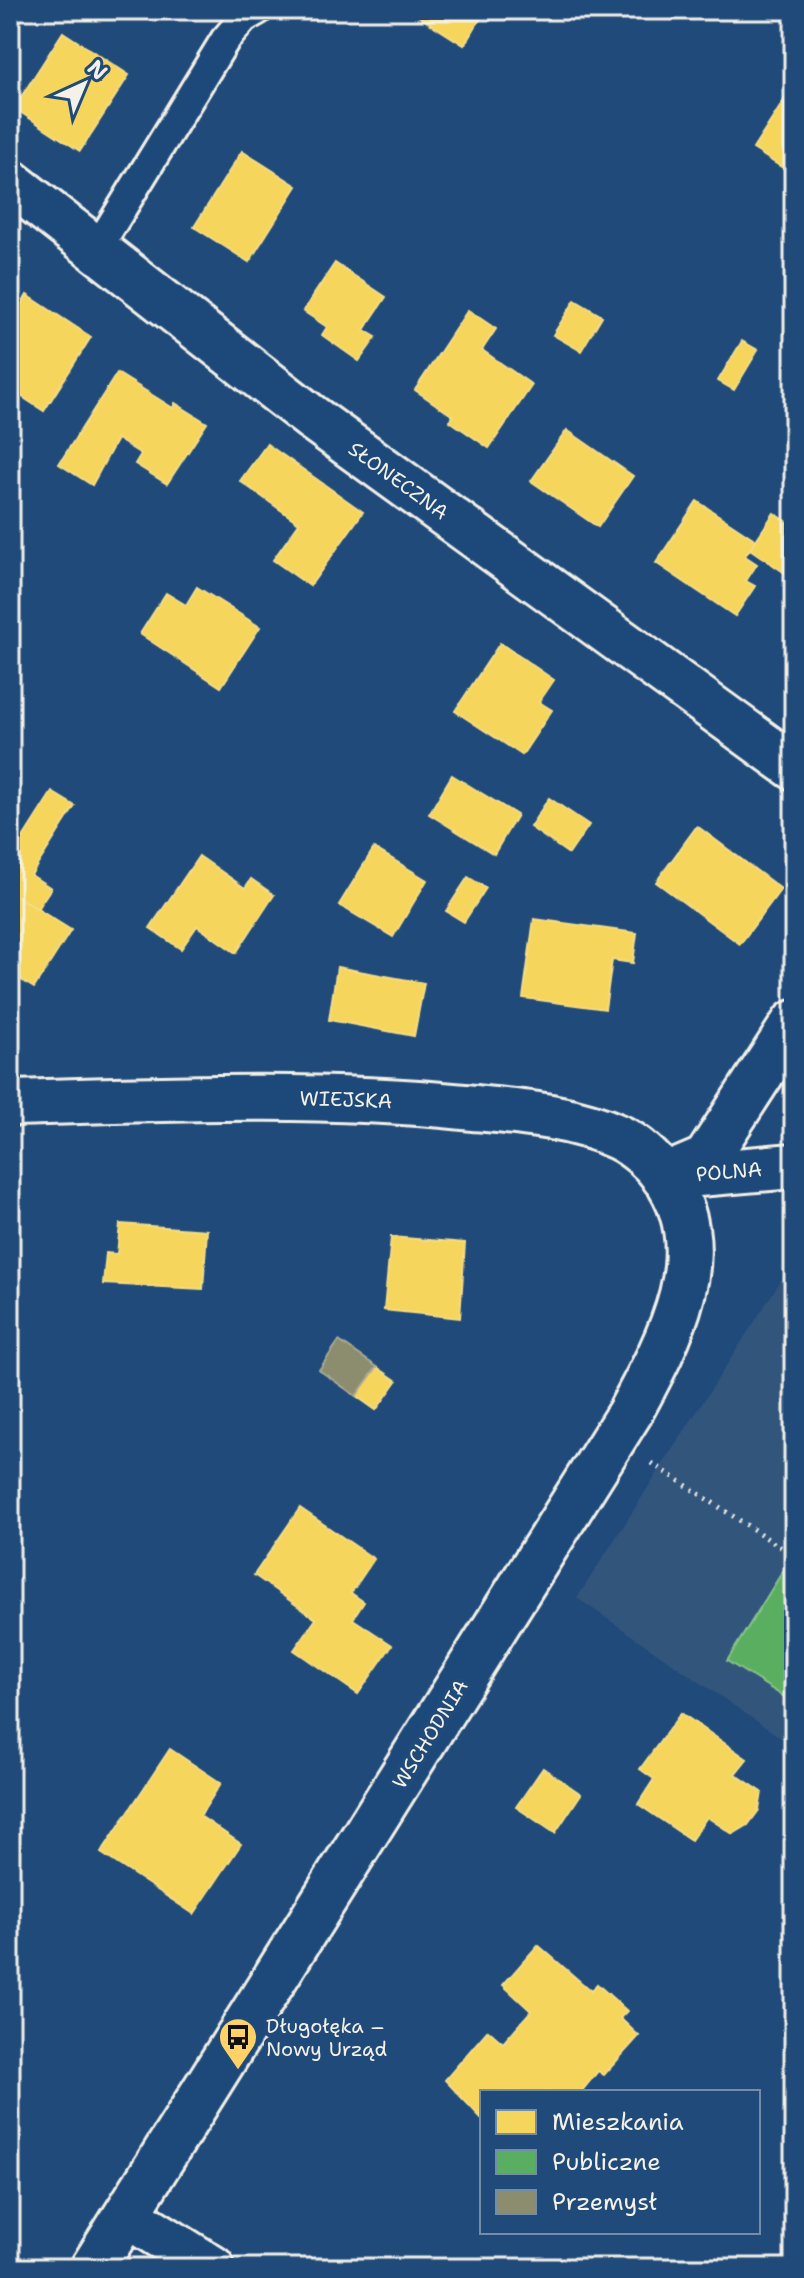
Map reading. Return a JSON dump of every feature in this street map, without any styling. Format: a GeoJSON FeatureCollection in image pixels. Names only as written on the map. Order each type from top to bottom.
{"type":"FeatureCollection","features":[{"type":"Feature","properties":{"kind":"street","name":"SŁONECZNA"},"geometry":{"type":"LineString","coordinates":[[10,182],[98,247],[311,417],[794,767]]}},
{"type":"Feature","properties":{"kind":"street"},"geometry":{"type":"LineString","coordinates":[[664,1177],[706,1159],[794,1023]]}},
{"type":"Feature","properties":{"kind":"street","name":"WIEJSKA"},"geometry":{"type":"LineString","coordinates":[[10,1103],[356,1099],[494,1110],[565,1120],[620,1138],[664,1177]]}},
{"type":"Feature","properties":{"kind":"street","name":"POLNA"},"geometry":{"type":"LineString","coordinates":[[664,1177],[794,1166]]}},
{"type":"Feature","properties":{"kind":"street","name":"WSCHODNIA"},"geometry":{"type":"LineString","coordinates":[[93,2268],[581,1493],[659,1359],[681,1302],[688,1254],[683,1222],[664,1177]]}},
{"type":"Feature","properties":{"kind":"street"},"geometry":{"type":"LineString","coordinates":[[127,2215],[212,2268]]}},
{"type":"Feature","properties":{"kind":"lane"},"geometry":{"type":"LineString","coordinates":[[98,247],[225,40],[244,18],[258,10]]}},
{"type":"Feature","properties":{"kind":"path"},"geometry":{"type":"LineString","coordinates":[[644,1458],[794,1556]]}},
{"type":"Feature","properties":{"kind":"shaded area"},"geometry":{"type":"Polygon","coordinates":[[[794,1260],[794,1747],[577,1598],[794,1260]]]}},
{"type":"Feature","properties":{"kind":"building: Mieszkania"},"geometry":{"type":"Polygon","coordinates":[[[409,10],[486,10],[464,45],[409,10]]]}},
{"type":"Feature","properties":{"kind":"building: Mieszkania"},"geometry":{"type":"Polygon","coordinates":[[[63,32],[129,75],[80,151],[14,108],[63,32]]]}},
{"type":"Feature","properties":{"kind":"building: Mieszkania"},"geometry":{"type":"Polygon","coordinates":[[[794,85],[794,175],[753,149],[794,85]]]}},
{"type":"Feature","properties":{"kind":"building: Mieszkania"},"geometry":{"type":"Polygon","coordinates":[[[242,151],[297,186],[249,262],[194,227],[242,151]]]}},
{"type":"Feature","properties":{"kind":"building: Mieszkania"},"geometry":{"type":"Polygon","coordinates":[[[335,263],[386,297],[364,330],[376,337],[359,361],[322,335],[327,327],[303,311],[335,263]]]}},
{"type":"Feature","properties":{"kind":"building: Mieszkania"},"geometry":{"type":"Polygon","coordinates":[[[10,294],[23,302],[27,295],[91,337],[44,411],[10,389],[10,294]]]}},
{"type":"Feature","properties":{"kind":"building: Mieszkania"},"geometry":{"type":"Polygon","coordinates":[[[575,300],[602,316],[581,351],[553,335],[575,300]]]}},
{"type":"Feature","properties":{"kind":"building: Mieszkania"},"geometry":{"type":"Polygon","coordinates":[[[468,310],[496,329],[482,350],[532,385],[489,448],[450,421],[453,416],[415,390],[468,310]]]}},
{"type":"Feature","properties":{"kind":"building: Mieszkania"},"geometry":{"type":"Polygon","coordinates":[[[742,341],[758,350],[734,390],[718,381],[742,341]]]}},
{"type":"Feature","properties":{"kind":"building: Mieszkania"},"geometry":{"type":"Polygon","coordinates":[[[117,373],[173,408],[175,403],[207,423],[167,484],[135,464],[141,454],[117,439],[92,485],[59,464],[117,373]]]}},
{"type":"Feature","properties":{"kind":"building: Mieszkania"},"geometry":{"type":"Polygon","coordinates":[[[567,430],[633,476],[598,527],[531,481],[567,430]]]}},
{"type":"Feature","properties":{"kind":"building: Mieszkania"},"geometry":{"type":"Polygon","coordinates":[[[267,444],[363,512],[310,586],[273,560],[299,523],[240,481],[267,444]]]}},
{"type":"Feature","properties":{"kind":"building: Mieszkania"},"geometry":{"type":"Polygon","coordinates":[[[697,501],[756,540],[745,556],[757,564],[746,581],[755,586],[735,616],[656,563],[697,501]]]}},
{"type":"Feature","properties":{"kind":"building: Mieszkania"},"geometry":{"type":"Polygon","coordinates":[[[774,513],[794,526],[794,579],[750,549],[774,513]]]}},
{"type":"Feature","properties":{"kind":"building: Mieszkania"},"geometry":{"type":"Polygon","coordinates":[[[197,587],[260,627],[221,687],[140,634],[166,593],[186,605],[197,587]]]}},
{"type":"Feature","properties":{"kind":"building: Mieszkania"},"geometry":{"type":"Polygon","coordinates":[[[500,643],[554,680],[539,702],[552,710],[522,755],[455,711],[500,643]]]}},
{"type":"Feature","properties":{"kind":"building: Mieszkania"},"geometry":{"type":"Polygon","coordinates":[[[452,775],[517,815],[494,854],[429,814],[452,775]]]}},
{"type":"Feature","properties":{"kind":"building: Mieszkania"},"geometry":{"type":"Polygon","coordinates":[[[52,792],[75,806],[31,875],[51,888],[37,909],[10,892],[10,858],[52,792]]]}},
{"type":"Feature","properties":{"kind":"building: Mieszkania"},"geometry":{"type":"Polygon","coordinates":[[[549,798],[589,825],[569,854],[530,827],[549,798]]]}},
{"type":"Feature","properties":{"kind":"building: Mieszkania"},"geometry":{"type":"Polygon","coordinates":[[[697,826],[781,889],[740,944],[656,882],[697,826]]]}},
{"type":"Feature","properties":{"kind":"building: Mieszkania"},"geometry":{"type":"Polygon","coordinates":[[[374,848],[427,880],[393,937],[339,905],[374,848]]]}},
{"type":"Feature","properties":{"kind":"building: Mieszkania"},"geometry":{"type":"Polygon","coordinates":[[[199,856],[245,888],[251,879],[274,895],[236,953],[197,926],[181,949],[150,928],[199,856]]]}},
{"type":"Feature","properties":{"kind":"building: Mieszkania"},"geometry":{"type":"Polygon","coordinates":[[[468,877],[486,888],[464,922],[446,911],[468,877]]]}},
{"type":"Feature","properties":{"kind":"building: Mieszkania"},"geometry":{"type":"Polygon","coordinates":[[[10,892],[71,930],[34,988],[10,973],[10,892]]]}},
{"type":"Feature","properties":{"kind":"building: Mieszkania"},"geometry":{"type":"Polygon","coordinates":[[[534,919],[637,933],[633,963],[612,960],[605,1009],[523,998],[534,919]]]}},
{"type":"Feature","properties":{"kind":"building: Mieszkania"},"geometry":{"type":"Polygon","coordinates":[[[337,967],[424,983],[414,1036],[329,1020],[337,967]]]}},
{"type":"Feature","properties":{"kind":"building: Mieszkania"},"geometry":{"type":"Polygon","coordinates":[[[120,1224],[207,1230],[203,1289],[103,1284],[106,1253],[117,1254],[120,1224]]]}},
{"type":"Feature","properties":{"kind":"building: Mieszkania"},"geometry":{"type":"Polygon","coordinates":[[[391,1237],[465,1243],[460,1318],[384,1310],[391,1237]]]}},
{"type":"Feature","properties":{"kind":"building: Mieszkania"},"geometry":{"type":"Polygon","coordinates":[[[377,1367],[397,1381],[376,1410],[356,1396],[377,1367]]]}},
{"type":"Feature","properties":{"kind":"building: Mieszkania"},"geometry":{"type":"Polygon","coordinates":[[[300,1508],[374,1559],[351,1593],[364,1602],[353,1619],[392,1645],[358,1694],[294,1650],[316,1619],[254,1575],[300,1508]]]}},
{"type":"Feature","properties":{"kind":"building: Mieszkania"},"geometry":{"type":"Polygon","coordinates":[[[681,1713],[747,1759],[735,1774],[762,1792],[759,1810],[748,1825],[733,1834],[707,1817],[691,1840],[638,1804],[654,1779],[640,1769],[681,1713]]]}},
{"type":"Feature","properties":{"kind":"building: Mieszkania"},"geometry":{"type":"Polygon","coordinates":[[[170,1749],[221,1783],[200,1816],[241,1844],[194,1914],[101,1853],[170,1749]]]}},
{"type":"Feature","properties":{"kind":"building: Mieszkania"},"geometry":{"type":"Polygon","coordinates":[[[543,1768],[581,1794],[555,1833],[516,1807],[543,1768]]]}},
{"type":"Feature","properties":{"kind":"building: Mieszkania"},"geometry":{"type":"Polygon","coordinates":[[[538,1945],[591,1991],[597,1984],[627,2011],[620,2018],[639,2036],[604,2075],[598,2071],[583,2090],[480,2090],[480,2117],[445,2080],[488,2030],[503,2043],[531,2011],[503,1985],[538,1945]]]}},
{"type":"Feature","properties":{"kind":"building: Publiczne"},"geometry":{"type":"Polygon","coordinates":[[[783,1571],[794,1578],[794,1703],[727,1661],[783,1571]]]}},
{"type":"Feature","properties":{"kind":"building: Przemysł"},"geometry":{"type":"Polygon","coordinates":[[[339,1341],[377,1367],[356,1396],[319,1370],[339,1341]]]}},
{"type":"Feature","properties":{"kind":"place","name":"Długołęka – Nowy Urząd"},"geometry":{"type":"Point","coordinates":[238,2071]}}]}
